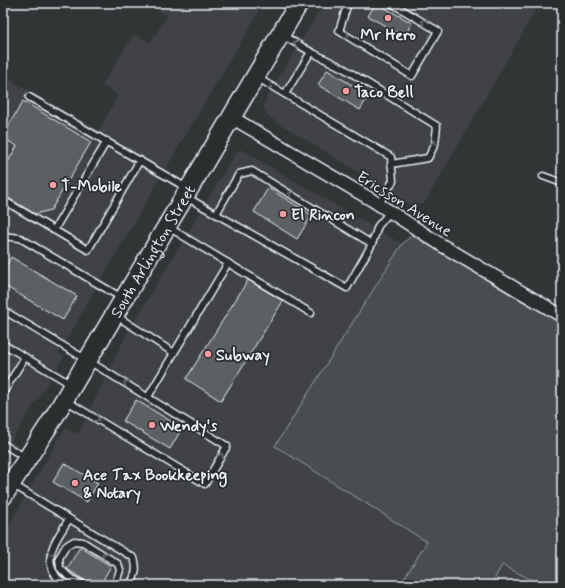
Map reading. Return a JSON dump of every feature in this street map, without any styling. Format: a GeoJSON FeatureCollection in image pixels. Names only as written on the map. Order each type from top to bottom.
{"type":"FeatureCollection","features":[{"type":"Feature","properties":{"kind":"main road","name":"South Arlington Street"},"geometry":{"type":"LineString","coordinates":[[6,489],[68,392],[299,3]]}},
{"type":"Feature","properties":{"kind":"street","name":"Ericsson Avenue"},"geometry":{"type":"LineString","coordinates":[[231,117],[378,204],[443,246],[562,316]]}},
{"type":"Feature","properties":{"kind":"lane"},"geometry":{"type":"LineString","coordinates":[[348,3],[339,31],[412,76],[438,31],[391,3]]}},
{"type":"Feature","properties":{"kind":"lane"},"geometry":{"type":"LineString","coordinates":[[281,34],[311,52],[343,68],[437,126],[435,144],[428,158],[392,164]]}},
{"type":"Feature","properties":{"kind":"lane"},"geometry":{"type":"LineString","coordinates":[[285,94],[311,52]]}},
{"type":"Feature","properties":{"kind":"lane"},"geometry":{"type":"LineString","coordinates":[[255,77],[391,157],[393,181],[378,204]]}},
{"type":"Feature","properties":{"kind":"lane"},"geometry":{"type":"LineString","coordinates":[[29,97],[140,160],[216,214],[347,288],[372,244],[378,226],[390,212]]}},
{"type":"Feature","properties":{"kind":"lane"},"geometry":{"type":"LineString","coordinates":[[54,230],[107,141]]}},
{"type":"Feature","properties":{"kind":"lane"},"geometry":{"type":"LineString","coordinates":[[3,200],[88,250],[140,160]]}},
{"type":"Feature","properties":{"kind":"lane"},"geometry":{"type":"LineString","coordinates":[[216,214],[239,174],[252,171],[372,244]]}},
{"type":"Feature","properties":{"kind":"lane"},"geometry":{"type":"LineString","coordinates":[[543,176],[562,183]]}},
{"type":"Feature","properties":{"kind":"lane"},"geometry":{"type":"LineString","coordinates":[[166,226],[311,313]]}},
{"type":"Feature","properties":{"kind":"lane"},"geometry":{"type":"LineString","coordinates":[[3,236],[20,238],[123,299]]}},
{"type":"Feature","properties":{"kind":"lane"},"geometry":{"type":"LineString","coordinates":[[148,397],[228,263]]}},
{"type":"Feature","properties":{"kind":"lane"},"geometry":{"type":"LineString","coordinates":[[3,310],[227,446],[205,484],[68,392],[25,357],[3,344]]}},
{"type":"Feature","properties":{"kind":"lane"},"geometry":{"type":"LineString","coordinates":[[114,314],[174,353]]}},
{"type":"Feature","properties":{"kind":"lane"},"geometry":{"type":"LineString","coordinates":[[3,393],[25,357]]}},
{"type":"Feature","properties":{"kind":"lane"},"geometry":{"type":"LineString","coordinates":[[3,444],[27,458]]}},
{"type":"Feature","properties":{"kind":"lane"},"geometry":{"type":"LineString","coordinates":[[6,489],[69,519],[134,558],[137,566],[134,578],[130,585]]}},
{"type":"Feature","properties":{"kind":"lane"},"geometry":{"type":"LineString","coordinates":[[69,519],[51,548],[50,563],[56,577],[69,585]]}},
{"type":"Feature","properties":{"kind":"lane"},"geometry":{"type":"LineString","coordinates":[[83,585],[69,577],[60,568],[59,558],[66,546],[74,540],[83,542],[118,564],[120,570],[115,585]]}},
{"type":"Feature","properties":{"kind":"shaded area"},"geometry":{"type":"Polygon","coordinates":[[[164,3],[264,3],[146,202],[59,353],[64,357],[3,454],[3,76],[99,130],[118,96],[102,85],[134,34],[150,43],[167,16],[159,11],[164,3]]]}},
{"type":"Feature","properties":{"kind":"shaded area"},"geometry":{"type":"Polygon","coordinates":[[[324,3],[540,3],[424,204],[410,205],[267,116],[264,108],[264,102],[324,3]]]}},
{"type":"Feature","properties":{"kind":"shaded area"},"geometry":{"type":"Polygon","coordinates":[[[240,149],[402,244],[275,446],[427,542],[400,585],[3,585],[3,535],[65,428],[78,434],[126,335],[234,156],[240,149]]]}},
{"type":"Feature","properties":{"kind":"shaded area"},"geometry":{"type":"Polygon","coordinates":[[[412,235],[520,300],[562,323],[562,585],[542,585],[502,565],[491,585],[400,585],[427,542],[275,446],[402,244],[412,235]]]}},
{"type":"Feature","properties":{"kind":"shaded area"},"geometry":{"type":"Polygon","coordinates":[[[502,565],[542,585],[491,585],[502,565]]]}},
{"type":"Feature","properties":{"kind":"building"},"geometry":{"type":"Polygon","coordinates":[[[376,3],[412,23],[404,37],[368,16],[376,3]]]}},
{"type":"Feature","properties":{"kind":"building"},"geometry":{"type":"Polygon","coordinates":[[[327,70],[369,95],[360,110],[318,85],[327,70]]]}},
{"type":"Feature","properties":{"kind":"building"},"geometry":{"type":"Polygon","coordinates":[[[23,101],[91,142],[51,210],[35,214],[3,195],[3,170],[17,146],[3,138],[3,135],[23,101]]]}},
{"type":"Feature","properties":{"kind":"building","name":"El Rincon"},"geometry":{"type":"Polygon","coordinates":[[[268,188],[312,215],[297,239],[254,212],[268,188]]]}},
{"type":"Feature","properties":{"kind":"building"},"geometry":{"type":"Polygon","coordinates":[[[11,257],[77,296],[63,320],[3,285],[3,271],[11,257]]]}},
{"type":"Feature","properties":{"kind":"building"},"geometry":{"type":"Polygon","coordinates":[[[248,280],[283,301],[221,401],[186,379],[248,280]]]}},
{"type":"Feature","properties":{"kind":"building","name":"Wendy's"},"geometry":{"type":"Polygon","coordinates":[[[136,400],[182,428],[170,449],[123,421],[136,400]]]}},
{"type":"Feature","properties":{"kind":"building","name":"Ace Tax Bookkeeping & Notary"},"geometry":{"type":"Polygon","coordinates":[[[64,463],[98,483],[87,502],[53,482],[64,463]]]}},
{"type":"Feature","properties":{"kind":"building"},"geometry":{"type":"Polygon","coordinates":[[[80,547],[111,566],[100,585],[92,585],[67,569],[80,547]]]}},
{"type":"Feature","properties":{"kind":"place","name":"Mr Hero"},"geometry":{"type":"Point","coordinates":[388,18]}},
{"type":"Feature","properties":{"kind":"place","name":"Taco Bell"},"geometry":{"type":"Point","coordinates":[346,91]}},
{"type":"Feature","properties":{"kind":"place","name":"T-Mobile"},"geometry":{"type":"Point","coordinates":[53,185]}},
{"type":"Feature","properties":{"kind":"place","name":"El Rincon"},"geometry":{"type":"Point","coordinates":[283,214]}},
{"type":"Feature","properties":{"kind":"place","name":"Subway"},"geometry":{"type":"Point","coordinates":[208,354]}},
{"type":"Feature","properties":{"kind":"place","name":"Wendy's"},"geometry":{"type":"Point","coordinates":[152,425]}},
{"type":"Feature","properties":{"kind":"place","name":"Ace Tax Bookkeeping & Notary"},"geometry":{"type":"Point","coordinates":[75,483]}}]}
